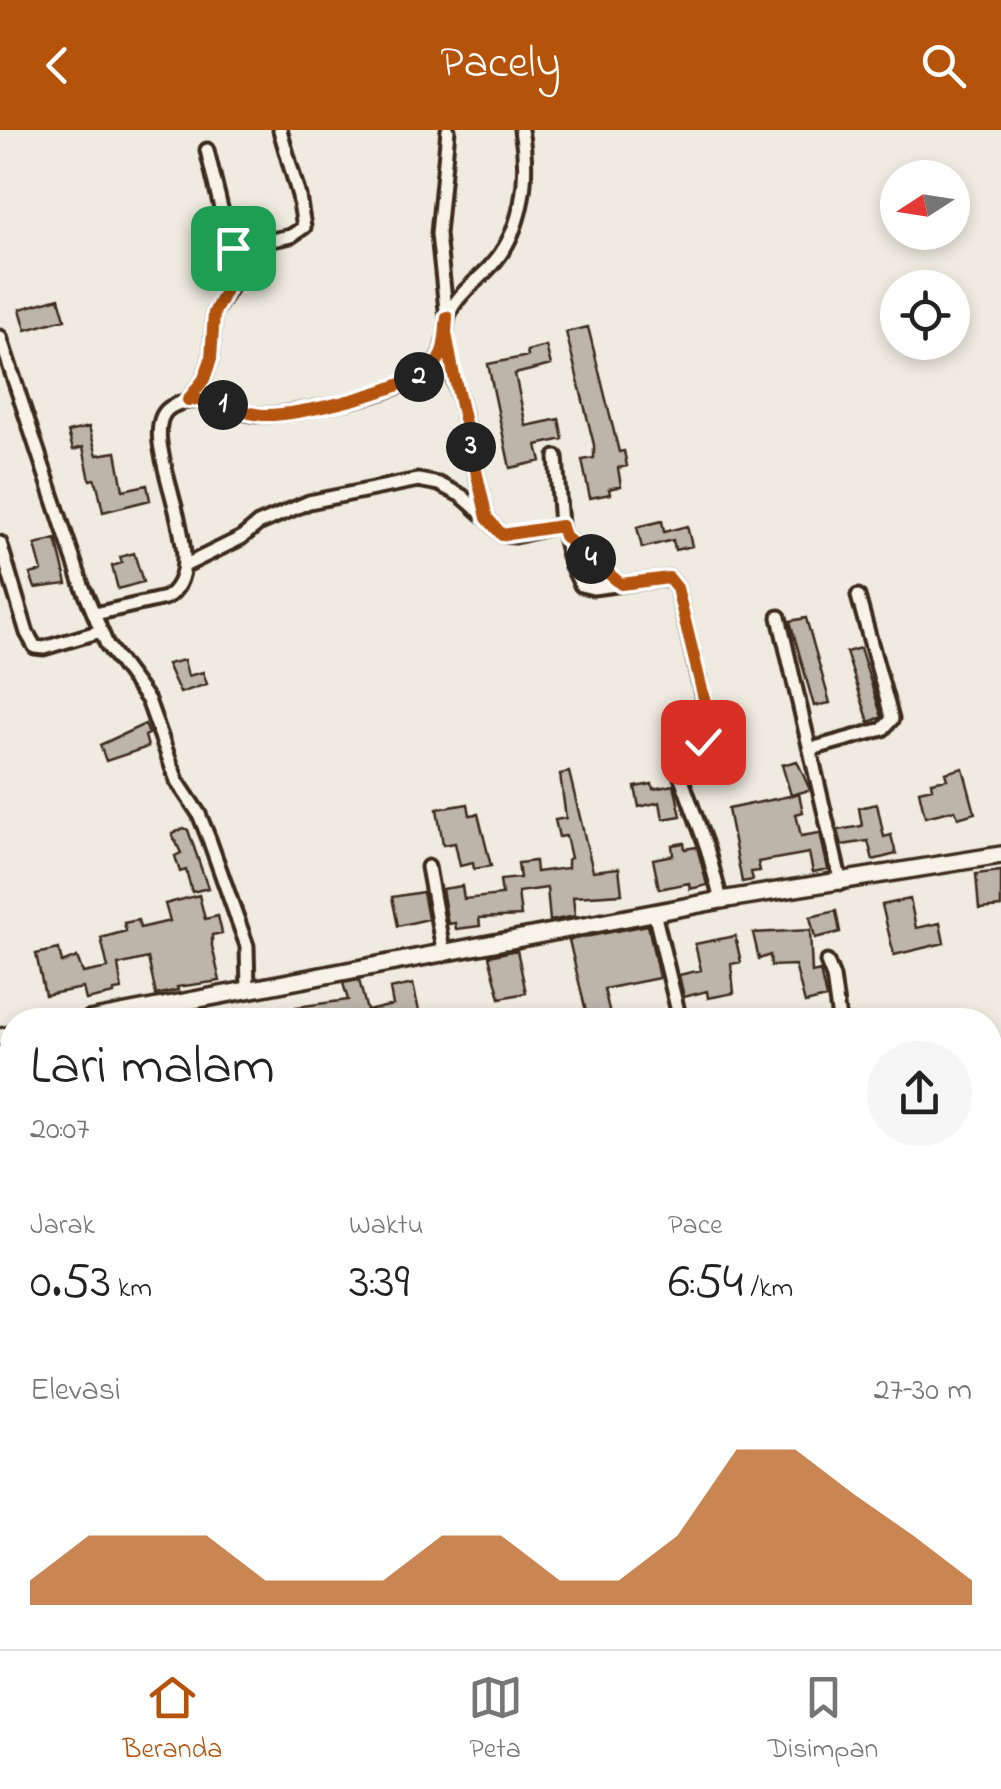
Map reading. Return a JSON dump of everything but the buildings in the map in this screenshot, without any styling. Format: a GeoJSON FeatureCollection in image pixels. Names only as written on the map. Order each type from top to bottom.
{"type":"FeatureCollection","features":[{"type":"Feature","properties":{"kind":"main road"},"geometry":{"type":"LineString","coordinates":[[151,1008],[654,912],[1001,855]]}},
{"type":"Feature","properties":{"kind":"street"},"geometry":{"type":"LineString","coordinates":[[233,248],[291,236],[304,227],[280,130]]}},
{"type":"Feature","properties":{"kind":"street"},"geometry":{"type":"LineString","coordinates":[[448,130],[438,234],[446,333],[487,518]]}},
{"type":"Feature","properties":{"kind":"street"},"geometry":{"type":"LineString","coordinates":[[96,614],[166,598],[184,578],[178,522],[161,450],[160,421],[167,408],[203,399],[264,416],[338,403],[397,387],[424,374],[437,362],[447,317],[459,298],[494,263],[521,207],[526,162],[522,130]]}},
{"type":"Feature","properties":{"kind":"street"},"geometry":{"type":"LineString","coordinates":[[188,400],[204,379],[211,359],[214,313],[236,270],[207,150]]}},
{"type":"Feature","properties":{"kind":"street"},"geometry":{"type":"LineString","coordinates":[[0,337],[101,631],[148,700],[177,781],[210,839],[247,946],[248,989]]}},
{"type":"Feature","properties":{"kind":"street"},"geometry":{"type":"LineString","coordinates":[[556,457],[563,530],[571,564],[581,584],[594,588],[669,578],[677,588],[712,731],[703,742],[679,748],[675,761],[707,848],[721,900]]}},
{"type":"Feature","properties":{"kind":"street"},"geometry":{"type":"LineString","coordinates":[[184,566],[241,538],[258,524],[309,502],[418,480],[439,484],[462,496],[502,535],[563,530],[621,584]]}},
{"type":"Feature","properties":{"kind":"street"},"geometry":{"type":"LineString","coordinates":[[0,543],[27,633],[35,647],[44,648],[101,631]]}},
{"type":"Feature","properties":{"kind":"street"},"geometry":{"type":"LineString","coordinates":[[0,593],[13,588]]}},
{"type":"Feature","properties":{"kind":"street"},"geometry":{"type":"LineString","coordinates":[[811,749],[882,729],[892,719],[858,596]]}},
{"type":"Feature","properties":{"kind":"street"},"geometry":{"type":"LineString","coordinates":[[780,618],[841,883]]}},
{"type":"Feature","properties":{"kind":"street"},"geometry":{"type":"LineString","coordinates":[[428,867],[444,955]]}},
{"type":"Feature","properties":{"kind":"street"},"geometry":{"type":"LineString","coordinates":[[654,912],[677,1008]]}},
{"type":"Feature","properties":{"kind":"street"},"geometry":{"type":"LineString","coordinates":[[827,962],[837,1008]]}},
{"type":"Feature","properties":{"kind":"route"},"geometry":{"type":"LineString","coordinates":[[233,248],[236,270],[214,313],[211,359],[204,379],[188,400],[203,399],[264,416],[338,403],[397,387],[424,374],[437,362],[447,317],[453,371],[487,518],[502,535],[561,526],[564,536],[621,584],[669,578],[677,588],[712,731],[703,742]]}}]}
